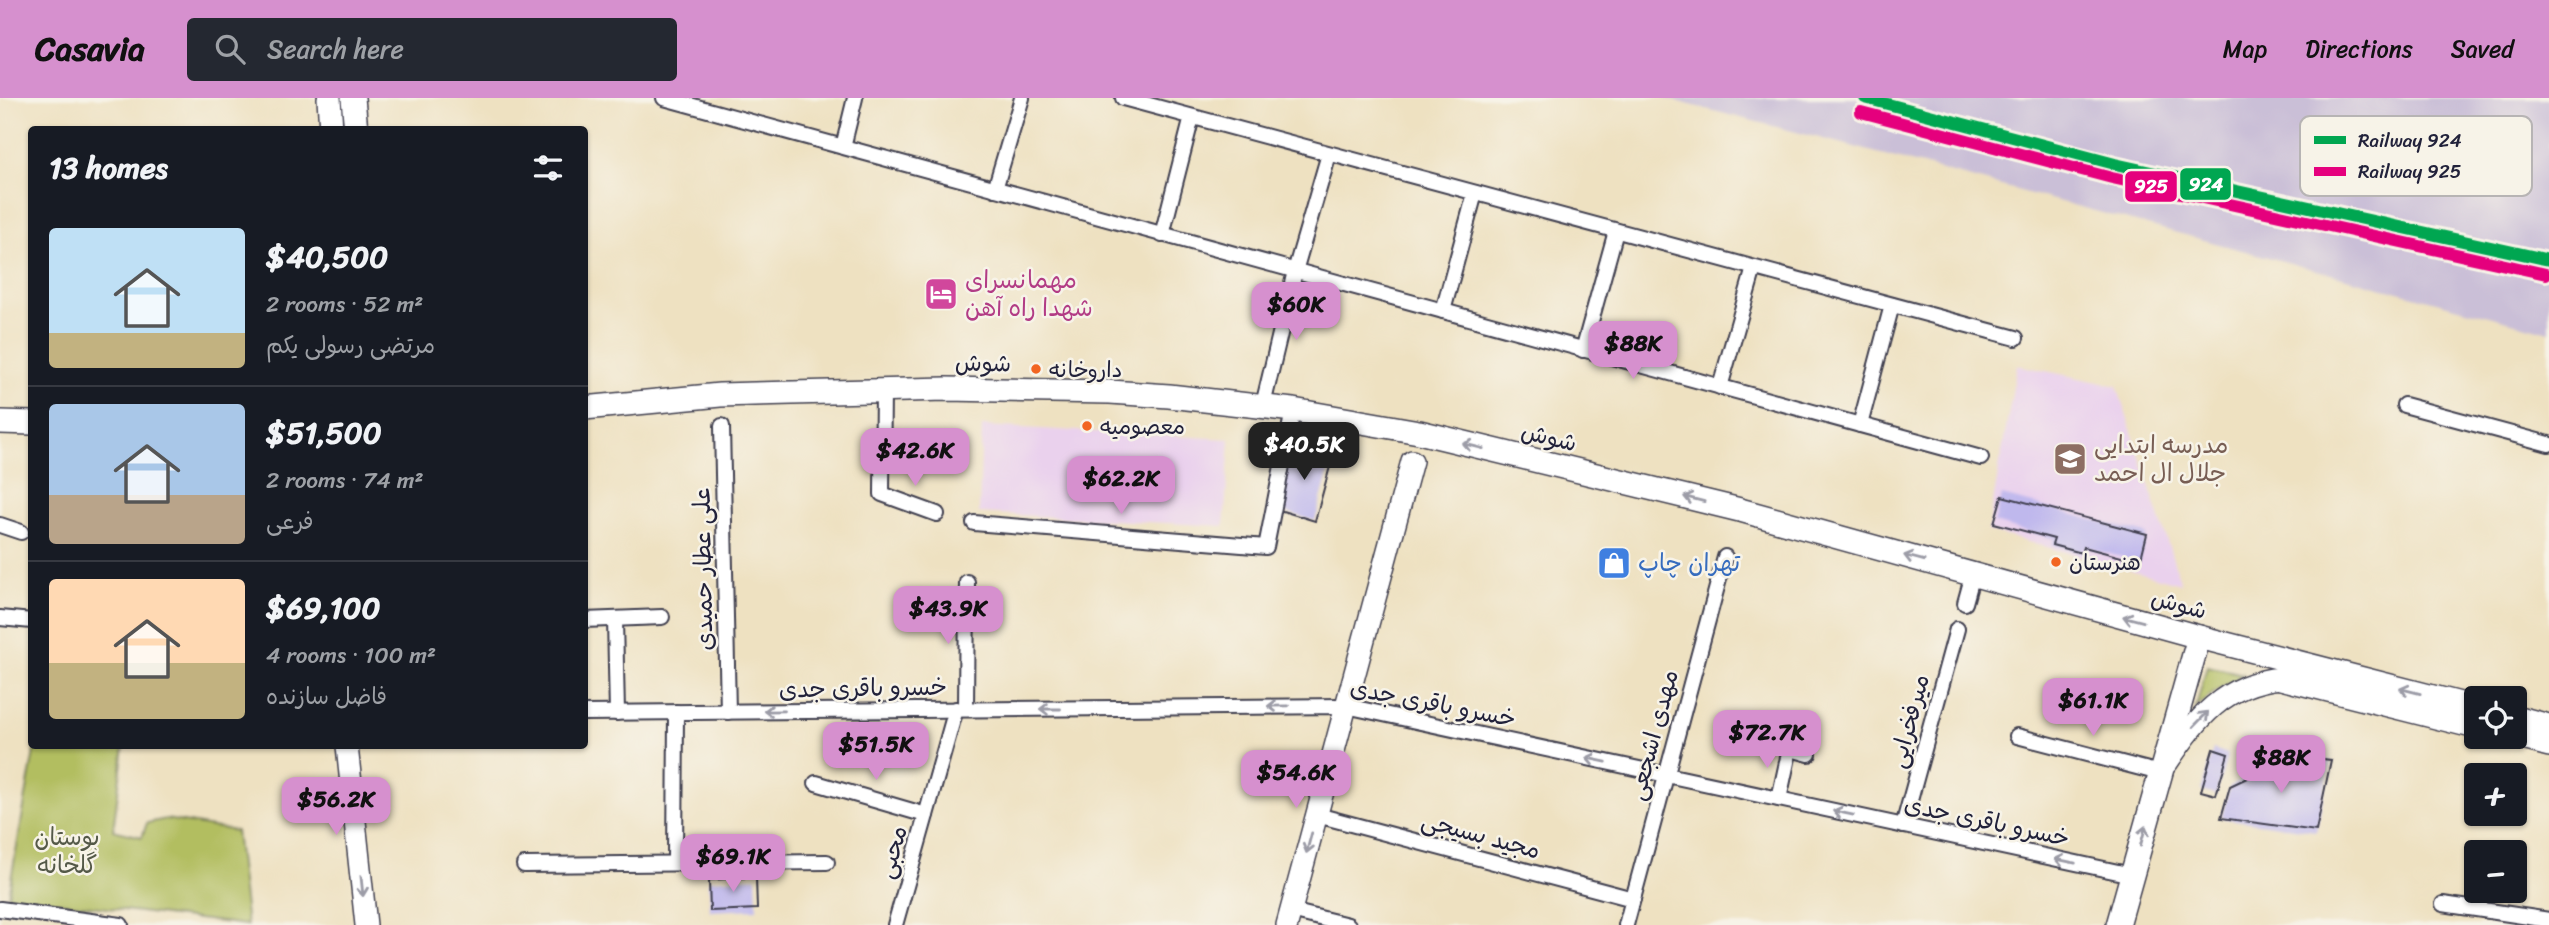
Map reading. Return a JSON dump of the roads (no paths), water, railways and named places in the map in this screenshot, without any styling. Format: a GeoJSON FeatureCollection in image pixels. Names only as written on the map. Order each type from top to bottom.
{"type":"FeatureCollection","features":[{"type":"Feature","properties":{"kind":"main road"},"geometry":{"type":"LineString","coordinates":[[328,98],[331,126]]}},
{"type":"Feature","properties":{"kind":"main road"},"geometry":{"type":"LineString","coordinates":[[354,98],[356,126]]}},
{"type":"Feature","properties":{"kind":"main road","name":"شوش"},"geometry":{"type":"LineString","coordinates":[[588,408],[720,395],[946,388],[1110,392],[1263,405],[1419,432],[1727,507],[2199,637],[2464,705]]}},
{"type":"Feature","properties":{"kind":"main road"},"geometry":{"type":"LineString","coordinates":[[0,422],[28,423]]}},
{"type":"Feature","properties":{"kind":"main road"},"geometry":{"type":"LineString","coordinates":[[2118,925],[2199,637]]}},
{"type":"Feature","properties":{"kind":"main road"},"geometry":{"type":"LineString","coordinates":[[2281,678],[2464,724]]}},
{"type":"Feature","properties":{"kind":"main road"},"geometry":{"type":"LineString","coordinates":[[2527,720],[2549,726]]}},
{"type":"Feature","properties":{"kind":"main road"},"geometry":{"type":"LineString","coordinates":[[2527,739],[2549,745]]}},
{"type":"Feature","properties":{"kind":"street"},"geometry":{"type":"LineString","coordinates":[[664,98],[1981,458]]}},
{"type":"Feature","properties":{"kind":"street"},"geometry":{"type":"LineString","coordinates":[[843,147],[855,98]]}},
{"type":"Feature","properties":{"kind":"street"},"geometry":{"type":"LineString","coordinates":[[995,189],[1022,98]]}},
{"type":"Feature","properties":{"kind":"street"},"geometry":{"type":"LineString","coordinates":[[1123,98],[2016,338]]}},
{"type":"Feature","properties":{"kind":"street"},"geometry":{"type":"LineString","coordinates":[[1162,234],[1192,117]]}},
{"type":"Feature","properties":{"kind":"street"},"geometry":{"type":"LineString","coordinates":[[1263,405],[1294,271],[1329,154]]}},
{"type":"Feature","properties":{"kind":"street"},"geometry":{"type":"LineString","coordinates":[[1443,311],[1475,193]]}},
{"type":"Feature","properties":{"kind":"street"},"geometry":{"type":"LineString","coordinates":[[1583,349],[1616,231]]}},
{"type":"Feature","properties":{"kind":"street"},"geometry":{"type":"LineString","coordinates":[[1720,387],[1754,268]]}},
{"type":"Feature","properties":{"kind":"street"},"geometry":{"type":"LineString","coordinates":[[1860,425],[1892,305]]}},
{"type":"Feature","properties":{"kind":"street"},"geometry":{"type":"LineString","coordinates":[[883,390],[881,495],[937,514]]}},
{"type":"Feature","properties":{"kind":"street"},"geometry":{"type":"LineString","coordinates":[[2404,405],[2549,444]]}},
{"type":"Feature","properties":{"kind":"street"},"geometry":{"type":"LineString","coordinates":[[974,523],[1266,547],[1293,410]]}},
{"type":"Feature","properties":{"kind":"street","name":"علی عطار حمیدی"},"geometry":{"type":"LineString","coordinates":[[722,426],[728,712]]}},
{"type":"Feature","properties":{"kind":"street"},"geometry":{"type":"LineString","coordinates":[[1348,925],[1289,918],[1412,461]]}},
{"type":"Feature","properties":{"kind":"street"},"geometry":{"type":"LineString","coordinates":[[0,525],[21,532]]}},
{"type":"Feature","properties":{"kind":"street","name":"مهدی اشجعی"},"geometry":{"type":"LineString","coordinates":[[1626,925],[1725,557]]}},
{"type":"Feature","properties":{"kind":"street"},"geometry":{"type":"LineString","coordinates":[[1965,603],[1973,575]]}},
{"type":"Feature","properties":{"kind":"street","name":"محبی"},"geometry":{"type":"LineString","coordinates":[[895,925],[926,815],[961,709],[967,582]]}},
{"type":"Feature","properties":{"kind":"street"},"geometry":{"type":"LineString","coordinates":[[588,620],[662,617]]}},
{"type":"Feature","properties":{"kind":"street"},"geometry":{"type":"LineString","coordinates":[[0,618],[28,621]]}},
{"type":"Feature","properties":{"kind":"street"},"geometry":{"type":"LineString","coordinates":[[615,619],[617,713]]}},
{"type":"Feature","properties":{"kind":"street","name":"میرفخرایی"},"geometry":{"type":"LineString","coordinates":[[1903,826],[1957,629]]}},
{"type":"Feature","properties":{"kind":"street"},"geometry":{"type":"LineString","coordinates":[[2017,736],[2160,773],[2195,724],[2227,694],[2260,680],[2281,678]]}},
{"type":"Feature","properties":{"kind":"street","name":"خسرو باقری جدی"},"geometry":{"type":"LineString","coordinates":[[588,713],[1346,706],[2132,875]]}},
{"type":"Feature","properties":{"kind":"street"},"geometry":{"type":"LineString","coordinates":[[675,863],[676,712]]}},
{"type":"Feature","properties":{"kind":"street"},"geometry":{"type":"LineString","coordinates":[[1773,744],[1809,754]]}},
{"type":"Feature","properties":{"kind":"street"},"geometry":{"type":"LineString","coordinates":[[1779,799],[1790,748]]}},
{"type":"Feature","properties":{"kind":"street"},"geometry":{"type":"LineString","coordinates":[[347,749],[366,925]]}},
{"type":"Feature","properties":{"kind":"street"},"geometry":{"type":"LineString","coordinates":[[816,783],[926,815]]}},
{"type":"Feature","properties":{"kind":"street","name":"مجید بسیجی"},"geometry":{"type":"LineString","coordinates":[[1317,815],[1633,899]]}},
{"type":"Feature","properties":{"kind":"street"},"geometry":{"type":"LineString","coordinates":[[524,865],[827,862]]}},
{"type":"Feature","properties":{"kind":"street"},"geometry":{"type":"LineString","coordinates":[[2443,904],[2549,920]]}},
{"type":"Feature","properties":{"kind":"street"},"geometry":{"type":"LineString","coordinates":[[0,909],[83,923],[121,925]]}},
{"type":"Feature","properties":{"kind":"rail line","name":"924"},"geometry":{"type":"LineString","coordinates":[[1865,98],[2115,164],[2549,260]]}},
{"type":"Feature","properties":{"kind":"rail line","name":"925"},"geometry":{"type":"LineString","coordinates":[[1861,112],[2112,178],[2546,274]]}},
{"type":"Feature","properties":{"kind":"place","name":"مهمانسرای شهدا راه آهن"},"geometry":{"type":"Point","coordinates":[941,294]}},
{"type":"Feature","properties":{"kind":"place","name":"داروخانه"},"geometry":{"type":"Point","coordinates":[1036,369]}},
{"type":"Feature","properties":{"kind":"place","name":"معصومیه"},"geometry":{"type":"Point","coordinates":[1087,426]}},
{"type":"Feature","properties":{"kind":"place","name":"مدرسه ابتدایی جلال ال احمد"},"geometry":{"type":"Point","coordinates":[2070,459]}},
{"type":"Feature","properties":{"kind":"place","name":"هنرستان"},"geometry":{"type":"Point","coordinates":[2056,562]}},
{"type":"Feature","properties":{"kind":"place","name":"تهران چاپ"},"geometry":{"type":"Point","coordinates":[1614,563]}},
{"type":"Feature","properties":{"kind":"park label","name":"بوستان گلخانه"},"geometry":{"type":"Point","coordinates":[67,851]}}]}
